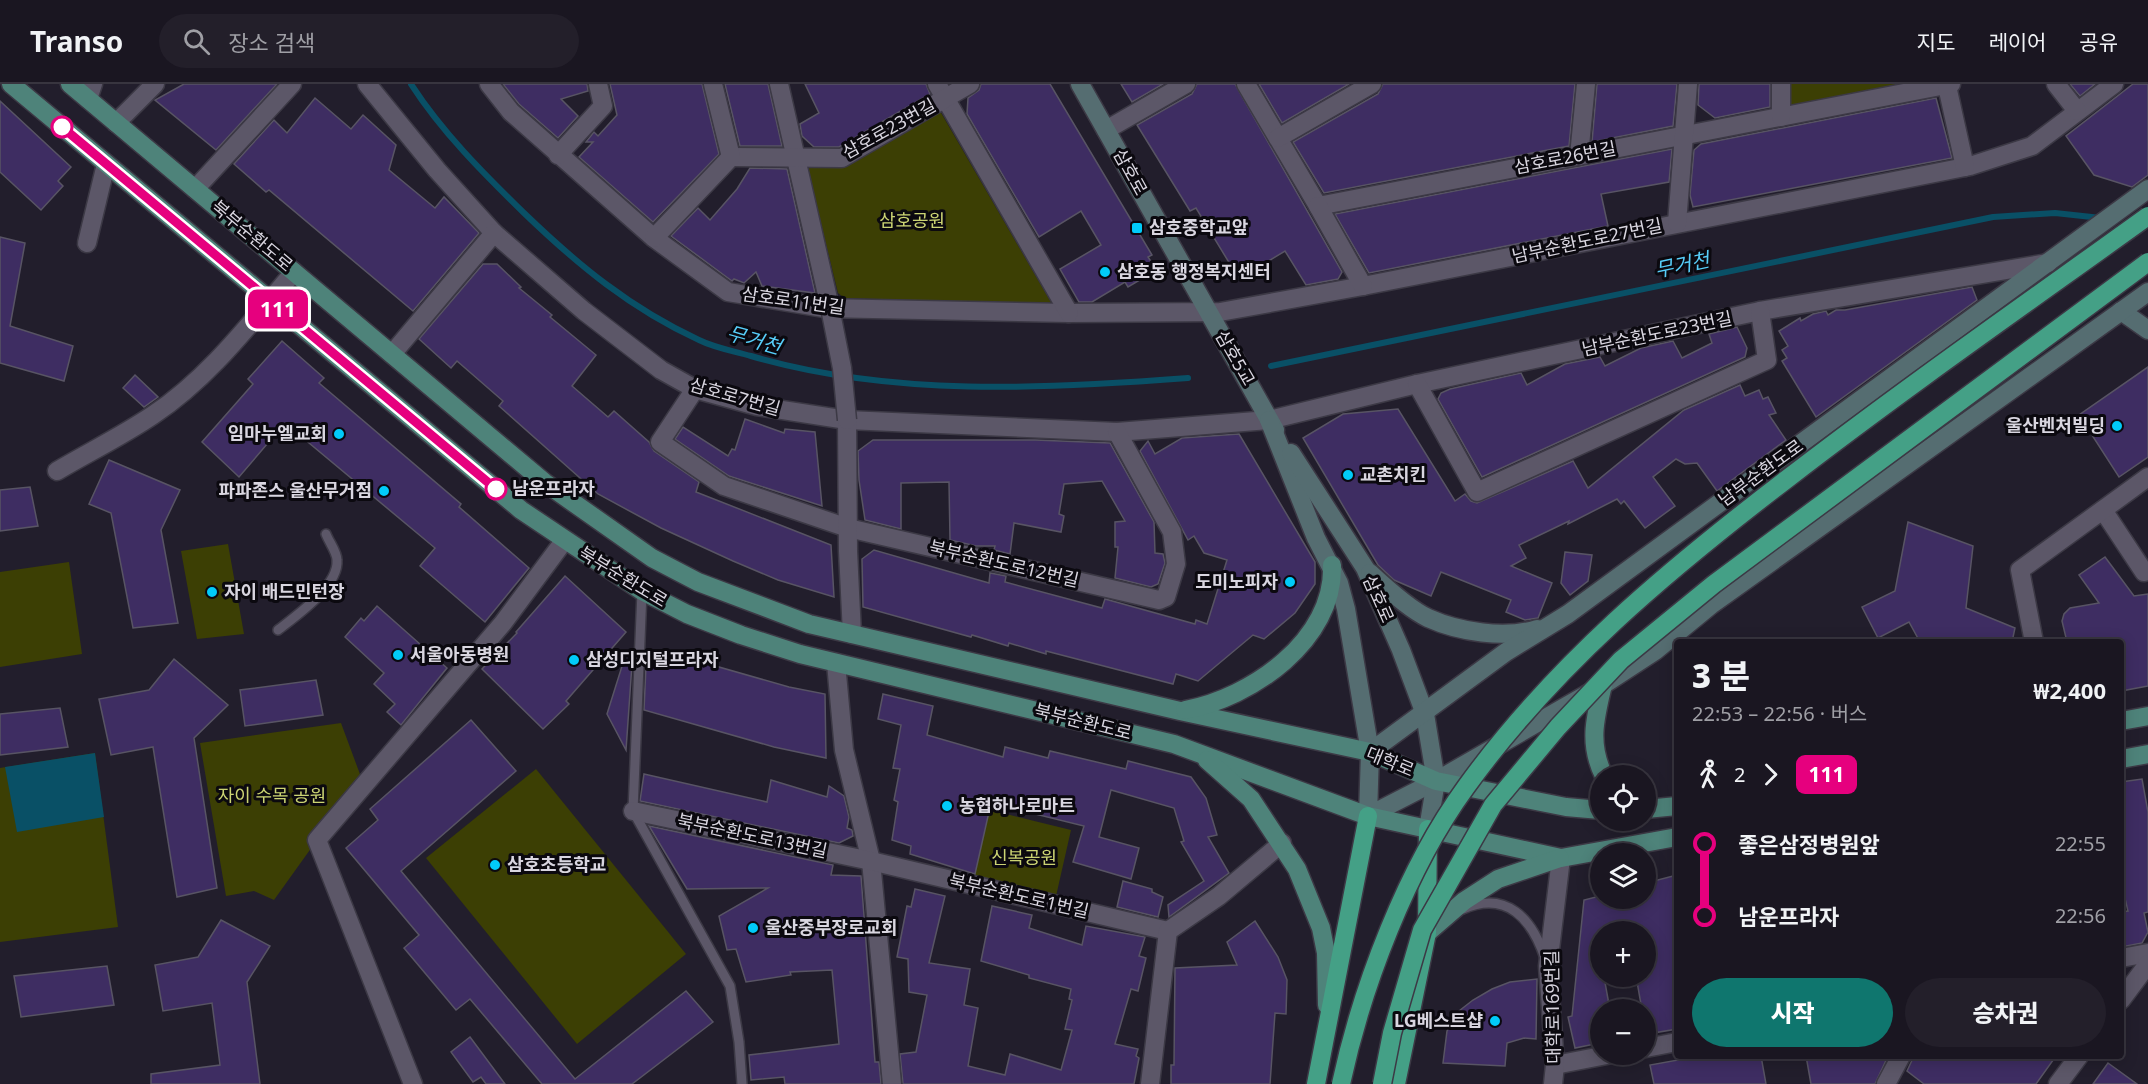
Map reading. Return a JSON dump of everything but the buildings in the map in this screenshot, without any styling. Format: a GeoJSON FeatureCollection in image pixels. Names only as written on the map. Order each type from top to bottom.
{"type":"FeatureCollection","features":[{"type":"Feature","properties":{"kind":"highway"},"geometry":{"type":"LineString","coordinates":[[1341,1084],[1350,1042],[1377,960],[1412,878],[1464,789],[1515,723],[1570,662],[1639,598],[1718,532],[1846,434],[2148,216]]}},
{"type":"Feature","properties":{"kind":"highway"},"geometry":{"type":"LineString","coordinates":[[1382,1084],[1392,1033],[1422,930],[1493,805],[1566,719],[1621,660],[1714,584],[2148,262]]}},
{"type":"Feature","properties":{"kind":"highway"},"geometry":{"type":"LineString","coordinates":[[1316,1084],[1368,816]]}},
{"type":"Feature","properties":{"kind":"highway"},"geometry":{"type":"LineString","coordinates":[[1396,1084],[1427,933],[1428,829]]}},
{"type":"Feature","properties":{"kind":"main road","name":"북부순환도로"},"geometry":{"type":"LineString","coordinates":[[10,84],[521,510],[564,541],[642,591],[687,614],[741,635],[836,663],[1174,744],[1368,816]]}},
{"type":"Feature","properties":{"kind":"main road","name":"북부순환도로"},"geometry":{"type":"LineString","coordinates":[[70,84],[90,92],[116,123],[551,488],[652,558],[698,582],[750,604],[809,624],[1180,711]]}},
{"type":"Feature","properties":{"kind":"main road","name":"삼호로"},"geometry":{"type":"LineString","coordinates":[[1080,84],[1212,317]]}},
{"type":"Feature","properties":{"kind":"main road","name":"남부순환도로"},"geometry":{"type":"LineString","coordinates":[[1370,752],[1425,714],[1506,652],[1553,624],[2148,189]]}},
{"type":"Feature","properties":{"kind":"main road"},"geometry":{"type":"LineString","coordinates":[[1368,816],[1436,781],[1603,685],[1655,651],[1711,605],[2148,292]]}},
{"type":"Feature","properties":{"kind":"main road"},"geometry":{"type":"LineString","coordinates":[[2121,311],[2148,330]]}},
{"type":"Feature","properties":{"kind":"main road","name":"삼호5교"},"geometry":{"type":"LineString","coordinates":[[1212,317],[1255,392]]}},
{"type":"Feature","properties":{"kind":"main road","name":"삼호로"},"geometry":{"type":"LineString","coordinates":[[1255,392],[1269,420],[1316,538],[1332,565],[1346,609],[1370,752],[1368,816]]}},
{"type":"Feature","properties":{"kind":"main road","name":"삼호로"},"geometry":{"type":"LineString","coordinates":[[1269,420],[1365,568],[1401,650],[1425,714],[1436,781],[1428,829]]}},
{"type":"Feature","properties":{"kind":"main road"},"geometry":{"type":"LineString","coordinates":[[1180,711],[1217,702],[1247,688],[1294,651],[1320,616],[1332,581],[1332,565]]}},
{"type":"Feature","properties":{"kind":"main road"},"geometry":{"type":"LineString","coordinates":[[1365,568],[1389,591],[1427,618],[1453,626],[1512,634],[1553,624]]}},
{"type":"Feature","properties":{"kind":"main road"},"geometry":{"type":"LineString","coordinates":[[1599,765],[1593,729],[1603,685]]}},
{"type":"Feature","properties":{"kind":"main road","name":"대학로"},"geometry":{"type":"LineString","coordinates":[[1180,711],[1370,752],[1436,781],[1566,807],[1590,809]]}},
{"type":"Feature","properties":{"kind":"main road"},"geometry":{"type":"LineString","coordinates":[[2124,720],[2148,716]]}},
{"type":"Feature","properties":{"kind":"main road"},"geometry":{"type":"LineString","coordinates":[[1198,753],[1251,799],[1282,843],[1308,893],[1321,928],[1326,953],[1326,1027]]}},
{"type":"Feature","properties":{"kind":"main road"},"geometry":{"type":"LineString","coordinates":[[2124,758],[2148,754]]}},
{"type":"Feature","properties":{"kind":"main road"},"geometry":{"type":"LineString","coordinates":[[1656,807],[1674,806]]}},
{"type":"Feature","properties":{"kind":"main road"},"geometry":{"type":"LineString","coordinates":[[1368,816],[1561,858]]}},
{"type":"Feature","properties":{"kind":"main road"},"geometry":{"type":"LineString","coordinates":[[1427,933],[1464,900],[1498,879],[1561,858],[1674,838]]}},
{"type":"Feature","properties":{"kind":"street"},"geometry":{"type":"LineString","coordinates":[[116,123],[155,84]]}},
{"type":"Feature","properties":{"kind":"street"},"geometry":{"type":"LineString","coordinates":[[195,189],[292,84]]}},
{"type":"Feature","properties":{"kind":"street","name":"삼호로7번길"},"geometry":{"type":"LineString","coordinates":[[367,84],[437,170],[494,233],[584,310],[661,370],[695,389],[768,408],[847,420],[1117,432],[1269,420]]}},
{"type":"Feature","properties":{"kind":"street","name":"삼호로11번길"},"geometry":{"type":"LineString","coordinates":[[489,84],[511,112],[654,238],[728,292],[824,308],[1212,317]]}},
{"type":"Feature","properties":{"kind":"street"},"geometry":{"type":"LineString","coordinates":[[558,154],[603,106],[598,84]]}},
{"type":"Feature","properties":{"kind":"street"},"geometry":{"type":"LineString","coordinates":[[654,238],[732,157],[713,84]]}},
{"type":"Feature","properties":{"kind":"street"},"geometry":{"type":"LineString","coordinates":[[779,84],[842,368],[847,420],[852,634]]}},
{"type":"Feature","properties":{"kind":"street","name":"삼호로23번길"},"geometry":{"type":"LineString","coordinates":[[732,157],[842,158],[941,91],[970,84]]}},
{"type":"Feature","properties":{"kind":"street"},"geometry":{"type":"LineString","coordinates":[[1106,130],[1186,84]]}},
{"type":"Feature","properties":{"kind":"street"},"geometry":{"type":"LineString","coordinates":[[1245,84],[1364,286]]}},
{"type":"Feature","properties":{"kind":"street"},"geometry":{"type":"LineString","coordinates":[[1278,138],[1372,84]]}},
{"type":"Feature","properties":{"kind":"street"},"geometry":{"type":"LineString","coordinates":[[1579,156],[1586,84]]}},
{"type":"Feature","properties":{"kind":"street"},"geometry":{"type":"LineString","coordinates":[[1677,222],[1688,84]]}},
{"type":"Feature","properties":{"kind":"street"},"geometry":{"type":"LineString","coordinates":[[1781,84],[1781,117]]}},
{"type":"Feature","properties":{"kind":"street"},"geometry":{"type":"LineString","coordinates":[[2056,84],[2077,111]]}},
{"type":"Feature","properties":{"kind":"street","name":"남부순환도로27번길"},"geometry":{"type":"LineString","coordinates":[[1212,317],[1220,312],[1364,286],[1677,222],[1965,167],[2032,146],[2114,84]]}},
{"type":"Feature","properties":{"kind":"street"},"geometry":{"type":"LineString","coordinates":[[1949,85],[1965,167]]}},
{"type":"Feature","properties":{"kind":"street","name":"삼호로26번길"},"geometry":{"type":"LineString","coordinates":[[1318,206],[1949,85]]}},
{"type":"Feature","properties":{"kind":"street"},"geometry":{"type":"LineString","coordinates":[[941,91],[1068,313]]}},
{"type":"Feature","properties":{"kind":"street"},"geometry":{"type":"LineString","coordinates":[[87,243],[106,164]]}},
{"type":"Feature","properties":{"kind":"street"},"geometry":{"type":"LineString","coordinates":[[392,354],[494,233]]}},
{"type":"Feature","properties":{"kind":"street","name":"남부순환도로23번길"},"geometry":{"type":"LineString","coordinates":[[1269,420],[1417,384],[1760,311],[2048,263]]}},
{"type":"Feature","properties":{"kind":"street"},"geometry":{"type":"LineString","coordinates":[[57,471],[153,415],[186,389],[230,347],[294,272]]}},
{"type":"Feature","properties":{"kind":"street"},"geometry":{"type":"LineString","coordinates":[[1417,384],[1478,492],[1767,360],[1760,311]]}},
{"type":"Feature","properties":{"kind":"street","name":"북부순환도로12번길"},"geometry":{"type":"LineString","coordinates":[[695,389],[660,442],[724,486],[848,528],[1159,600],[1166,597],[1176,564],[1172,531],[1117,432]]}},
{"type":"Feature","properties":{"kind":"street"},"geometry":{"type":"LineString","coordinates":[[2033,639],[2020,570],[2148,477]]}},
{"type":"Feature","properties":{"kind":"street"},"geometry":{"type":"LineString","coordinates":[[2103,510],[2144,572],[2148,571]]}},
{"type":"Feature","properties":{"kind":"street"},"geometry":{"type":"LineString","coordinates":[[413,1084],[317,840],[503,623],[564,541]]}},
{"type":"Feature","properties":{"kind":"street"},"geometry":{"type":"LineString","coordinates":[[836,663],[844,750],[871,861],[892,1084]]}},
{"type":"Feature","properties":{"kind":"street","name":"북부순환도로13번길"},"geometry":{"type":"LineString","coordinates":[[633,812],[871,861]]}},
{"type":"Feature","properties":{"kind":"street"},"geometry":{"type":"LineString","coordinates":[[1150,1084],[1168,932],[1219,896],[1282,843]]}},
{"type":"Feature","properties":{"kind":"street","name":"대학로169번길"},"geometry":{"type":"LineString","coordinates":[[1553,1084],[1556,1065],[1548,966],[1561,858]]}},
{"type":"Feature","properties":{"kind":"street","name":"북부순환도로1번길"},"geometry":{"type":"LineString","coordinates":[[871,861],[1168,932]]}},
{"type":"Feature","properties":{"kind":"street"},"geometry":{"type":"LineString","coordinates":[[2124,957],[2148,953]]}},
{"type":"Feature","properties":{"kind":"street"},"geometry":{"type":"LineString","coordinates":[[2124,996],[2148,964]]}},
{"type":"Feature","properties":{"kind":"street"},"geometry":{"type":"LineString","coordinates":[[1656,1046],[1674,1043]]}},
{"type":"Feature","properties":{"kind":"street"},"geometry":{"type":"LineString","coordinates":[[1556,1065],[1590,1058]]}},
{"type":"Feature","properties":{"kind":"street"},"geometry":{"type":"LineString","coordinates":[[1886,1084],[1899,1059]]}},
{"type":"Feature","properties":{"kind":"street"},"geometry":{"type":"LineString","coordinates":[[2058,1084],[2077,1059]]}},
{"type":"Feature","properties":{"kind":"lane"},"geometry":{"type":"LineString","coordinates":[[278,630],[312,602],[333,579],[337,560],[326,534]]}},
{"type":"Feature","properties":{"kind":"lane"},"geometry":{"type":"LineString","coordinates":[[642,591],[633,812],[730,986],[739,1042],[742,1084]]}},
{"type":"Feature","properties":{"kind":"lane"},"geometry":{"type":"LineString","coordinates":[[1427,933],[1476,904],[1507,905],[1530,926],[1539,940],[1548,966]]}},
{"type":"Feature","properties":{"kind":"green space"},"geometry":{"type":"Polygon","coordinates":[[[1781,84],[1951,84],[1781,117],[1781,84]]]}},
{"type":"Feature","properties":{"kind":"green space","name":"삼호공원"},"geometry":{"type":"Polygon","coordinates":[[[940,111],[1052,304],[844,298],[838,293],[807,166],[852,163],[940,111]]]}},
{"type":"Feature","properties":{"kind":"green space","name":"자이 배드민턴장"},"geometry":{"type":"Polygon","coordinates":[[[228,544],[244,634],[197,639],[181,551],[228,544]]]}},
{"type":"Feature","properties":{"kind":"green space"},"geometry":{"type":"Polygon","coordinates":[[[69,562],[82,654],[0,667],[0,572],[69,562]]]}},
{"type":"Feature","properties":{"kind":"green space","name":"자이 수목 공원"},"geometry":{"type":"Polygon","coordinates":[[[341,723],[364,785],[317,840],[274,900],[254,891],[226,896],[200,743],[341,723]]]}},
{"type":"Feature","properties":{"kind":"green space"},"geometry":{"type":"Polygon","coordinates":[[[95,753],[118,927],[0,942],[0,768],[95,753]]]}},
{"type":"Feature","properties":{"kind":"green space"},"geometry":{"type":"Polygon","coordinates":[[[536,769],[686,954],[577,1044],[426,858],[536,769]]]}},
{"type":"Feature","properties":{"kind":"green space","name":"신복공원"},"geometry":{"type":"Polygon","coordinates":[[[990,810],[1071,830],[1054,905],[972,885],[990,810]]]}},
{"type":"Feature","properties":{"kind":"water"},"geometry":{"type":"Polygon","coordinates":[[[95,753],[104,817],[17,832],[5,767],[95,753]]]}},
{"type":"Feature","properties":{"kind":"waterway","name":"무거천"},"geometry":{"type":"LineString","coordinates":[[411,84],[464,152],[564,250],[606,284],[650,314],[705,343],[804,369],[913,384],[1023,387],[1188,378]]}},
{"type":"Feature","properties":{"kind":"waterway","name":"무거천"},"geometry":{"type":"LineString","coordinates":[[1271,366],[1993,217],[2055,213],[2101,218]]}},
{"type":"Feature","properties":{"kind":"bus line","name":"111"},"geometry":{"type":"LineString","coordinates":[[62,127],[496,489]]}},
{"type":"Feature","properties":{"kind":"place","name":"삼호중학교앞"},"geometry":{"type":"Point","coordinates":[1137,228]}},
{"type":"Feature","properties":{"kind":"place","name":"삼호동 행정복지센터"},"geometry":{"type":"Point","coordinates":[1105,272]}},
{"type":"Feature","properties":{"kind":"place","name":"울산벤처빌딩"},"geometry":{"type":"Point","coordinates":[2117,426]}},
{"type":"Feature","properties":{"kind":"place","name":"임마누엘교회"},"geometry":{"type":"Point","coordinates":[339,434]}},
{"type":"Feature","properties":{"kind":"place","name":"교촌치킨"},"geometry":{"type":"Point","coordinates":[1348,475]}},
{"type":"Feature","properties":{"kind":"place","name":"남운프라자"},"geometry":{"type":"Point","coordinates":[496,489]}},
{"type":"Feature","properties":{"kind":"place","name":"파파존스 울산무거점"},"geometry":{"type":"Point","coordinates":[384,491]}},
{"type":"Feature","properties":{"kind":"place","name":"도미노피자"},"geometry":{"type":"Point","coordinates":[1290,582]}},
{"type":"Feature","properties":{"kind":"place","name":"자이 배드민턴장"},"geometry":{"type":"Point","coordinates":[212,592]}},
{"type":"Feature","properties":{"kind":"place","name":"서울아동병원"},"geometry":{"type":"Point","coordinates":[398,655]}},
{"type":"Feature","properties":{"kind":"place","name":"삼성디지털프라자"},"geometry":{"type":"Point","coordinates":[574,660]}},
{"type":"Feature","properties":{"kind":"place","name":"농협하나로마트"},"geometry":{"type":"Point","coordinates":[947,806]}},
{"type":"Feature","properties":{"kind":"place","name":"삼호초등학교"},"geometry":{"type":"Point","coordinates":[495,865]}},
{"type":"Feature","properties":{"kind":"place","name":"울산중부장로교회"},"geometry":{"type":"Point","coordinates":[753,928]}},
{"type":"Feature","properties":{"kind":"place","name":"LG베스트샵"},"geometry":{"type":"Point","coordinates":[1495,1021]}}]}
